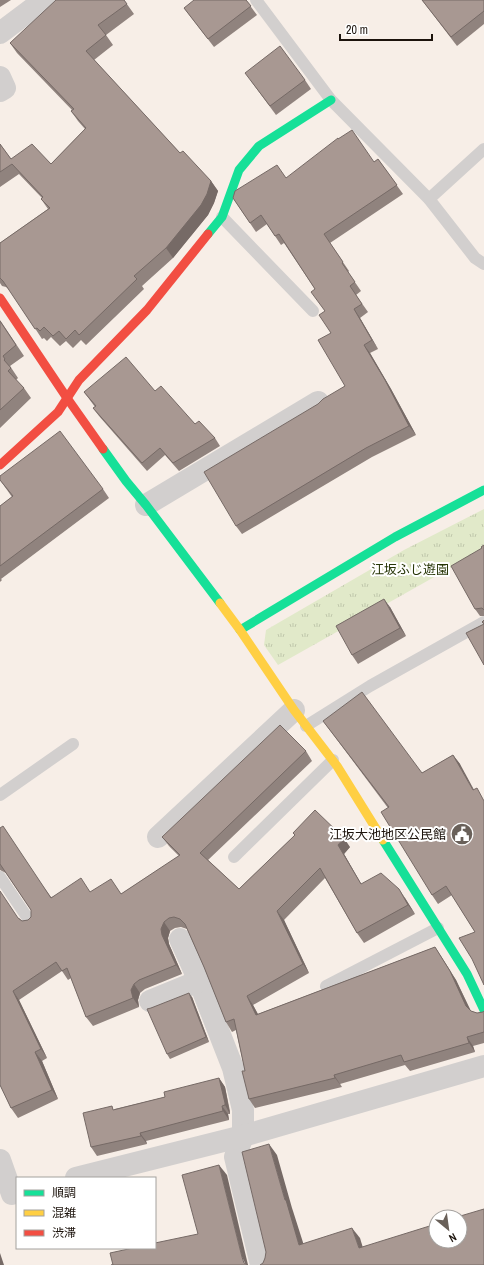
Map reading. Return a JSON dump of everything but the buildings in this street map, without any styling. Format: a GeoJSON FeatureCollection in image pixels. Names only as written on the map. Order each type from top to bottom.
{"type":"FeatureCollection","features":[{"type":"Feature","properties":{"kind":"street"},"geometry":{"type":"LineString","coordinates":[[0,33],[36,2]]}},
{"type":"Feature","properties":{"kind":"street"},"geometry":{"type":"LineString","coordinates":[[0,77],[5,88],[0,91]]}},
{"type":"Feature","properties":{"kind":"street"},"geometry":{"type":"LineString","coordinates":[[0,465],[58,412],[79,380],[147,310],[222,217],[239,170],[260,146],[331,100]]}},
{"type":"Feature","properties":{"kind":"street"},"geometry":{"type":"LineString","coordinates":[[0,298],[67,398],[126,481],[146,505],[240,630],[300,718],[333,760],[467,974],[484,1010]]}},
{"type":"Feature","properties":{"kind":"street"},"geometry":{"type":"LineString","coordinates":[[146,505],[318,402]]}},
{"type":"Feature","properties":{"kind":"street"},"geometry":{"type":"LineString","coordinates":[[240,630],[395,537],[484,490]]}},
{"type":"Feature","properties":{"kind":"street"},"geometry":{"type":"LineString","coordinates":[[158,837],[300,718]]}},
{"type":"Feature","properties":{"kind":"street"},"geometry":{"type":"LineString","coordinates":[[180,939],[233,1068],[243,1110],[243,1136],[235,1157],[261,1265]]}},
{"type":"Feature","properties":{"kind":"street"},"geometry":{"type":"LineString","coordinates":[[150,1000],[198,981]]}},
{"type":"Feature","properties":{"kind":"street"},"geometry":{"type":"LineString","coordinates":[[80,1177],[243,1136],[484,1066]]}},
{"type":"Feature","properties":{"kind":"street"},"geometry":{"type":"LineString","coordinates":[[0,1160],[10,1195]]}},
{"type":"Feature","properties":{"kind":"lane"},"geometry":{"type":"LineString","coordinates":[[256,0],[331,100],[429,199],[475,258],[484,264]]}},
{"type":"Feature","properties":{"kind":"lane"},"geometry":{"type":"LineString","coordinates":[[429,199],[484,149]]}},
{"type":"Feature","properties":{"kind":"lane"},"geometry":{"type":"LineString","coordinates":[[222,217],[313,311]]}},
{"type":"Feature","properties":{"kind":"lane"},"geometry":{"type":"LineString","coordinates":[[300,718],[370,686],[484,622]]}},
{"type":"Feature","properties":{"kind":"lane"},"geometry":{"type":"LineString","coordinates":[[0,795],[73,744]]}},
{"type":"Feature","properties":{"kind":"lane"},"geometry":{"type":"LineString","coordinates":[[234,858],[333,760]]}},
{"type":"Feature","properties":{"kind":"lane"},"geometry":{"type":"LineString","coordinates":[[0,877],[30,922]]}},
{"type":"Feature","properties":{"kind":"lane"},"geometry":{"type":"LineString","coordinates":[[326,986],[438,928]]}},
{"type":"Feature","properties":{"kind":"green space","name":"江坂ふじ遊園"},"geometry":{"type":"Polygon","coordinates":[[[484,509],[484,549],[278,665],[264,645],[266,630],[404,550],[484,509]]]}},
{"type":"Feature","properties":{"kind":"traffic: fast"},"geometry":{"type":"LineString","coordinates":[[208,234],[222,217],[239,170],[259,146],[331,100]]}},
{"type":"Feature","properties":{"kind":"traffic: fast"},"geometry":{"type":"LineString","coordinates":[[103,449],[220,603]]}},
{"type":"Feature","properties":{"kind":"traffic: fast"},"geometry":{"type":"LineString","coordinates":[[240,630],[395,537],[484,490]]}},
{"type":"Feature","properties":{"kind":"traffic: fast"},"geometry":{"type":"LineString","coordinates":[[383,840],[467,974],[484,1010]]}},
{"type":"Feature","properties":{"kind":"traffic: slow"},"geometry":{"type":"LineString","coordinates":[[220,603],[294,710],[337,766],[383,840]]}},
{"type":"Feature","properties":{"kind":"traffic: jam"},"geometry":{"type":"LineString","coordinates":[[0,465],[58,412],[79,380],[147,310],[208,234]]}},
{"type":"Feature","properties":{"kind":"traffic: jam"},"geometry":{"type":"LineString","coordinates":[[0,298],[103,449]]}},
{"type":"Feature","properties":{"kind":"place","name":"江坂大池地区公民館"},"geometry":{"type":"Point","coordinates":[462,834]}}]}
